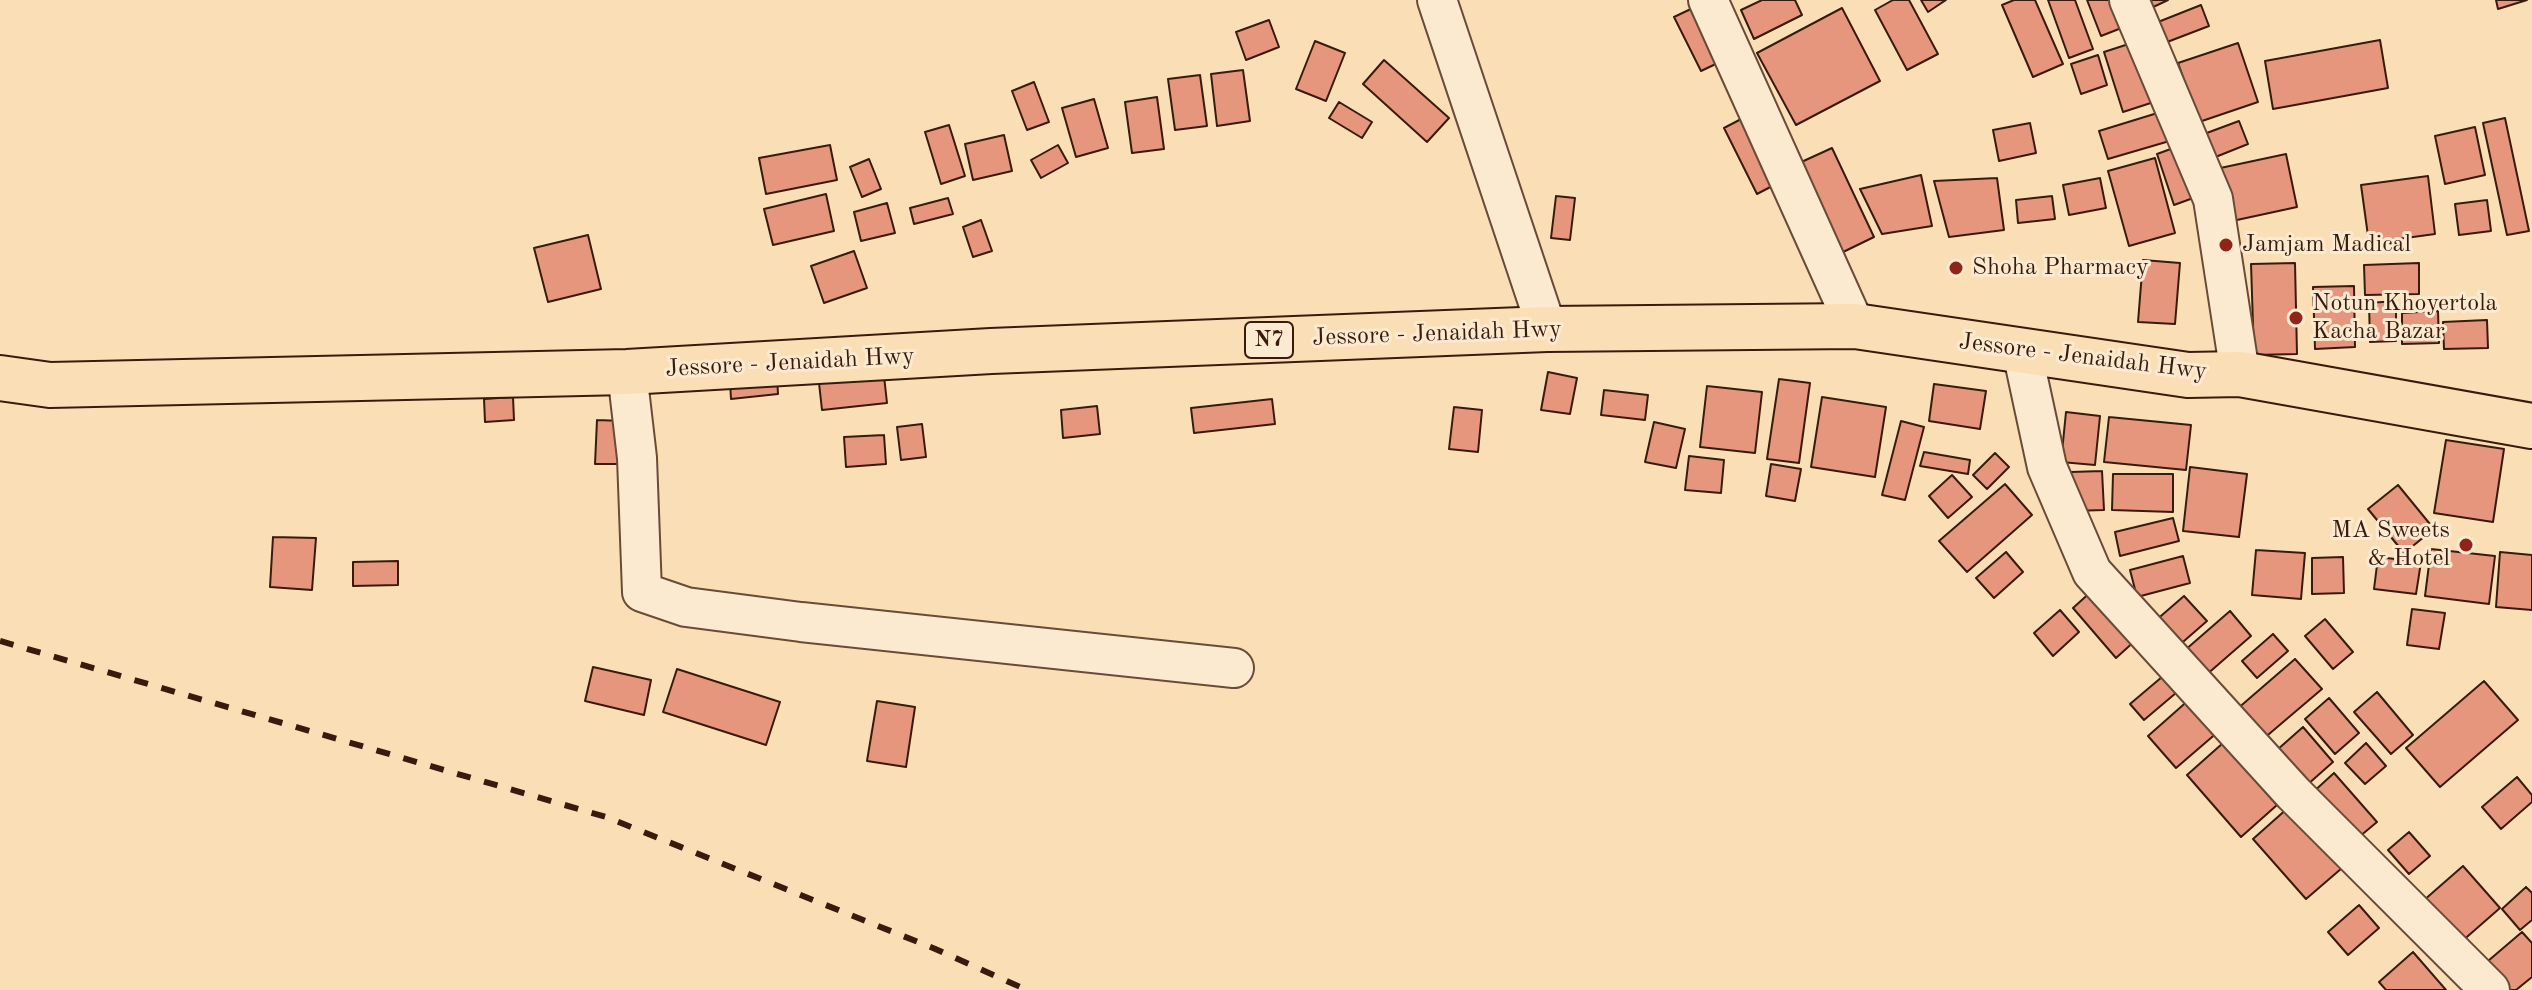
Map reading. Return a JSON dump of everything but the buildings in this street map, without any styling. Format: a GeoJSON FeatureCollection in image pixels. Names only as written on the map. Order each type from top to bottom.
{"type":"FeatureCollection","features":[{"type":"Feature","properties":{"kind":"highway","name":"Jessore - Jenaidah Hwy"},"geometry":{"type":"LineString","coordinates":[[0,378],[50,385],[627,372],[1007,351],[1547,329],[1855,326],[2188,375],[2240,374],[2532,426]]}},
{"type":"Feature","properties":{"kind":"street"},"geometry":{"type":"LineString","coordinates":[[1437,0],[1547,329]]}},
{"type":"Feature","properties":{"kind":"street"},"geometry":{"type":"LineString","coordinates":[[1708,0],[1855,326]]}},
{"type":"Feature","properties":{"kind":"street"},"geometry":{"type":"LineString","coordinates":[[2129,0],[2213,199],[2240,374]]}},
{"type":"Feature","properties":{"kind":"street"},"geometry":{"type":"LineString","coordinates":[[2022,351],[2047,467],[2092,572],[2294,794],[2490,990]]}},
{"type":"Feature","properties":{"kind":"street"},"geometry":{"type":"LineString","coordinates":[[627,372],[637,458],[642,592],[686,607],[787,621],[1234,668]]}},
{"type":"Feature","properties":{"kind":"railway"},"geometry":{"type":"LineString","coordinates":[[0,641],[606,817],[933,948],[1027,990]]}},
{"type":"Feature","properties":{"kind":"place","name":"Jamjam Madical"},"geometry":{"type":"Point","coordinates":[2226,245]}},
{"type":"Feature","properties":{"kind":"place","name":"Shoha Pharmacy"},"geometry":{"type":"Point","coordinates":[1956,268]}},
{"type":"Feature","properties":{"kind":"place","name":"Notun Khoyertola Kacha Bazar"},"geometry":{"type":"Point","coordinates":[2296,318]}},
{"type":"Feature","properties":{"kind":"place","name":"MA Sweets & Hotel"},"geometry":{"type":"Point","coordinates":[2466,545]}}]}
